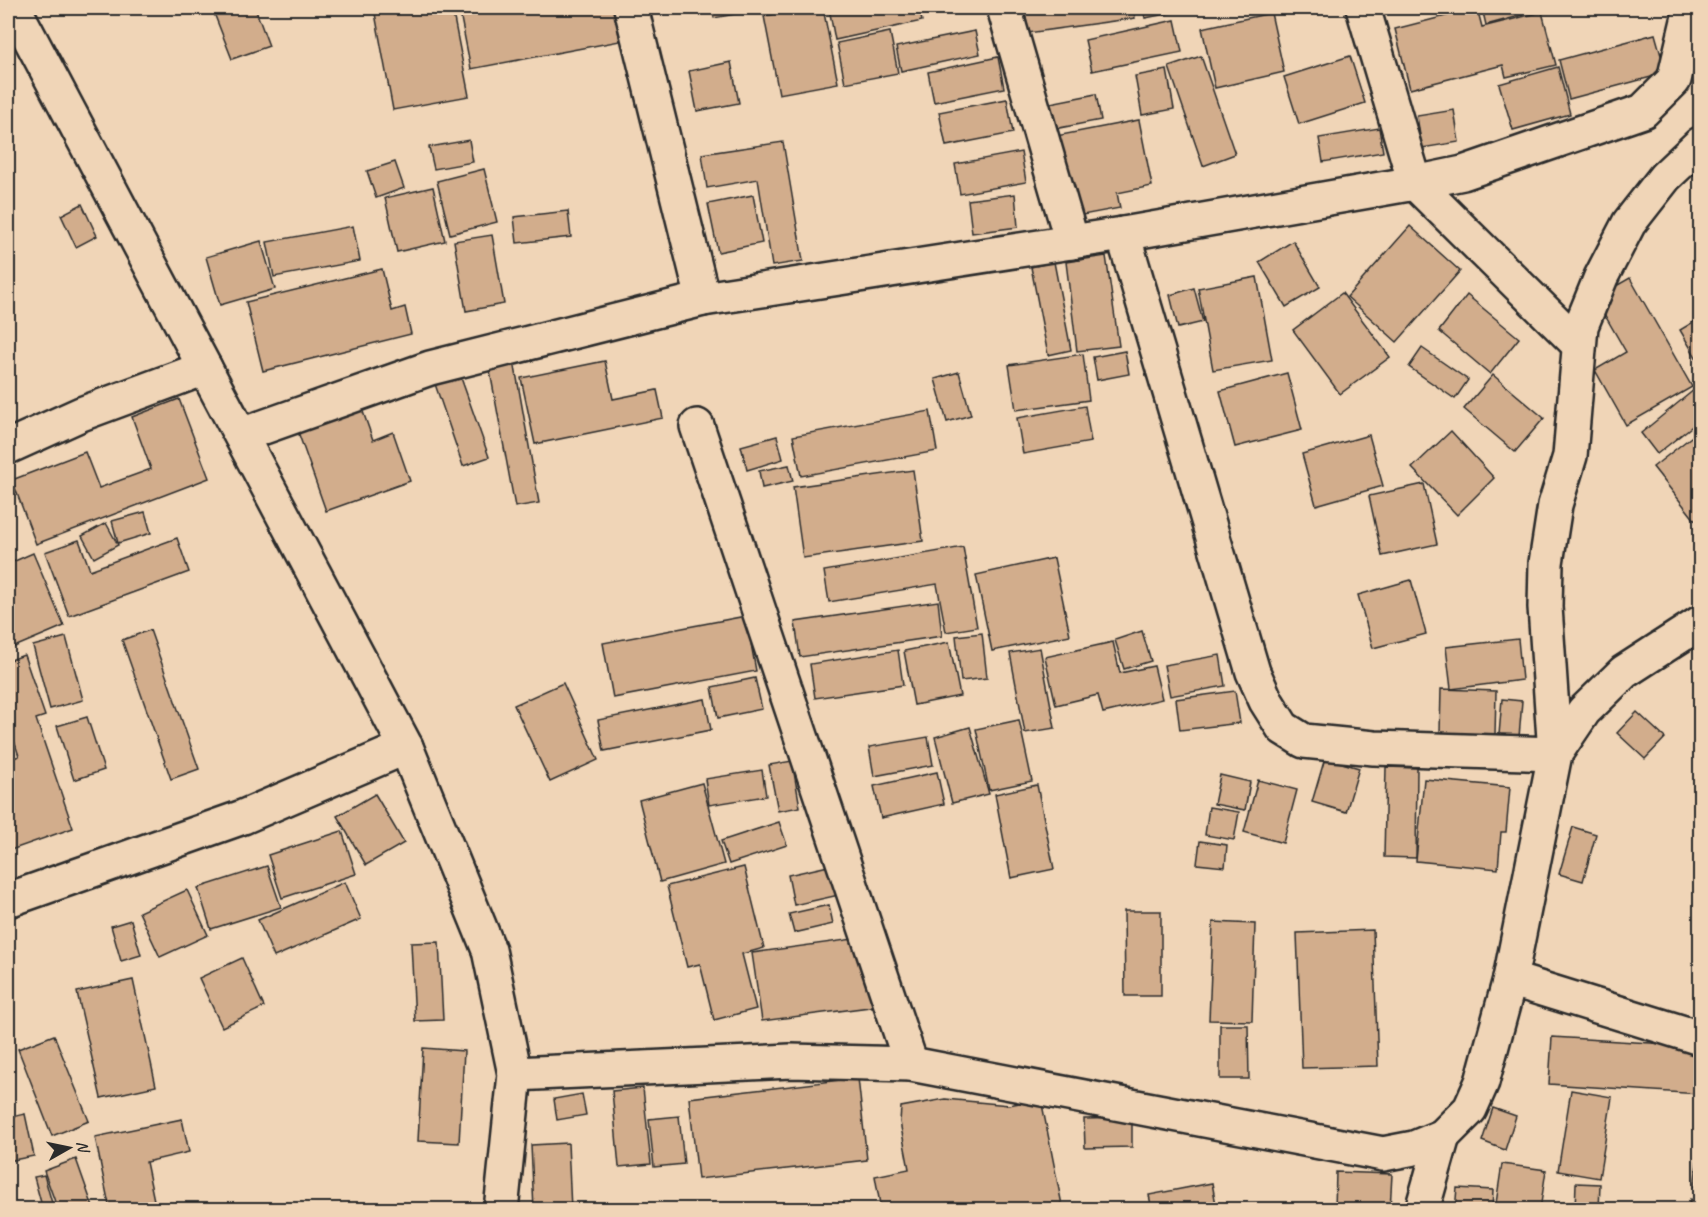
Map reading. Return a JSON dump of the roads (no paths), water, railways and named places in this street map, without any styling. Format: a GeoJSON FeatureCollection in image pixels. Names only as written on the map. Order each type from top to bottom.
{"type":"FeatureCollection","features":[{"type":"Feature","properties":{"kind":"street"},"geometry":{"type":"LineString","coordinates":[[14,8],[406,747],[489,950],[515,1074],[501,1209]]}},
{"type":"Feature","properties":{"kind":"street"},"geometry":{"type":"LineString","coordinates":[[631,8],[703,299]]}},
{"type":"Feature","properties":{"kind":"street"},"geometry":{"type":"LineString","coordinates":[[1004,8],[1072,242]]}},
{"type":"Feature","properties":{"kind":"street"},"geometry":{"type":"LineString","coordinates":[[1363,8],[1415,183],[1578,344]]}},
{"type":"Feature","properties":{"kind":"street"},"geometry":{"type":"LineString","coordinates":[[241,435],[430,368],[703,299],[1123,234],[1463,173],[1642,111],[1674,80],[1691,8]]}},
{"type":"Feature","properties":{"kind":"street"},"geometry":{"type":"LineString","coordinates":[[515,1074],[790,1061],[911,1064],[1383,1154],[1414,1148],[1443,1136],[1470,1109],[1482,1082],[1510,979],[1555,754],[1545,608],[1546,563],[1555,505],[1570,456],[1581,326],[1601,277],[1629,223],[1665,177],[1701,144]]}},
{"type":"Feature","properties":{"kind":"street"},"geometry":{"type":"LineString","coordinates":[[1123,234],[1253,672],[1266,701],[1283,728],[1304,741],[1363,747],[1555,754]]}},
{"type":"Feature","properties":{"kind":"street"},"geometry":{"type":"LineString","coordinates":[[8,447],[81,414],[205,368]]}},
{"type":"Feature","properties":{"kind":"street"},"geometry":{"type":"LineString","coordinates":[[697,426],[911,1064]]}},
{"type":"Feature","properties":{"kind":"street"},"geometry":{"type":"LineString","coordinates":[[1555,754],[1584,711],[1624,672],[1701,623]]}},
{"type":"Feature","properties":{"kind":"street"},"geometry":{"type":"LineString","coordinates":[[8,900],[243,817],[406,747]]}},
{"type":"Feature","properties":{"kind":"street"},"geometry":{"type":"LineString","coordinates":[[1510,979],[1701,1038]]}},
{"type":"Feature","properties":{"kind":"street"},"geometry":{"type":"LineString","coordinates":[[1422,1209],[1443,1136]]}}]}
